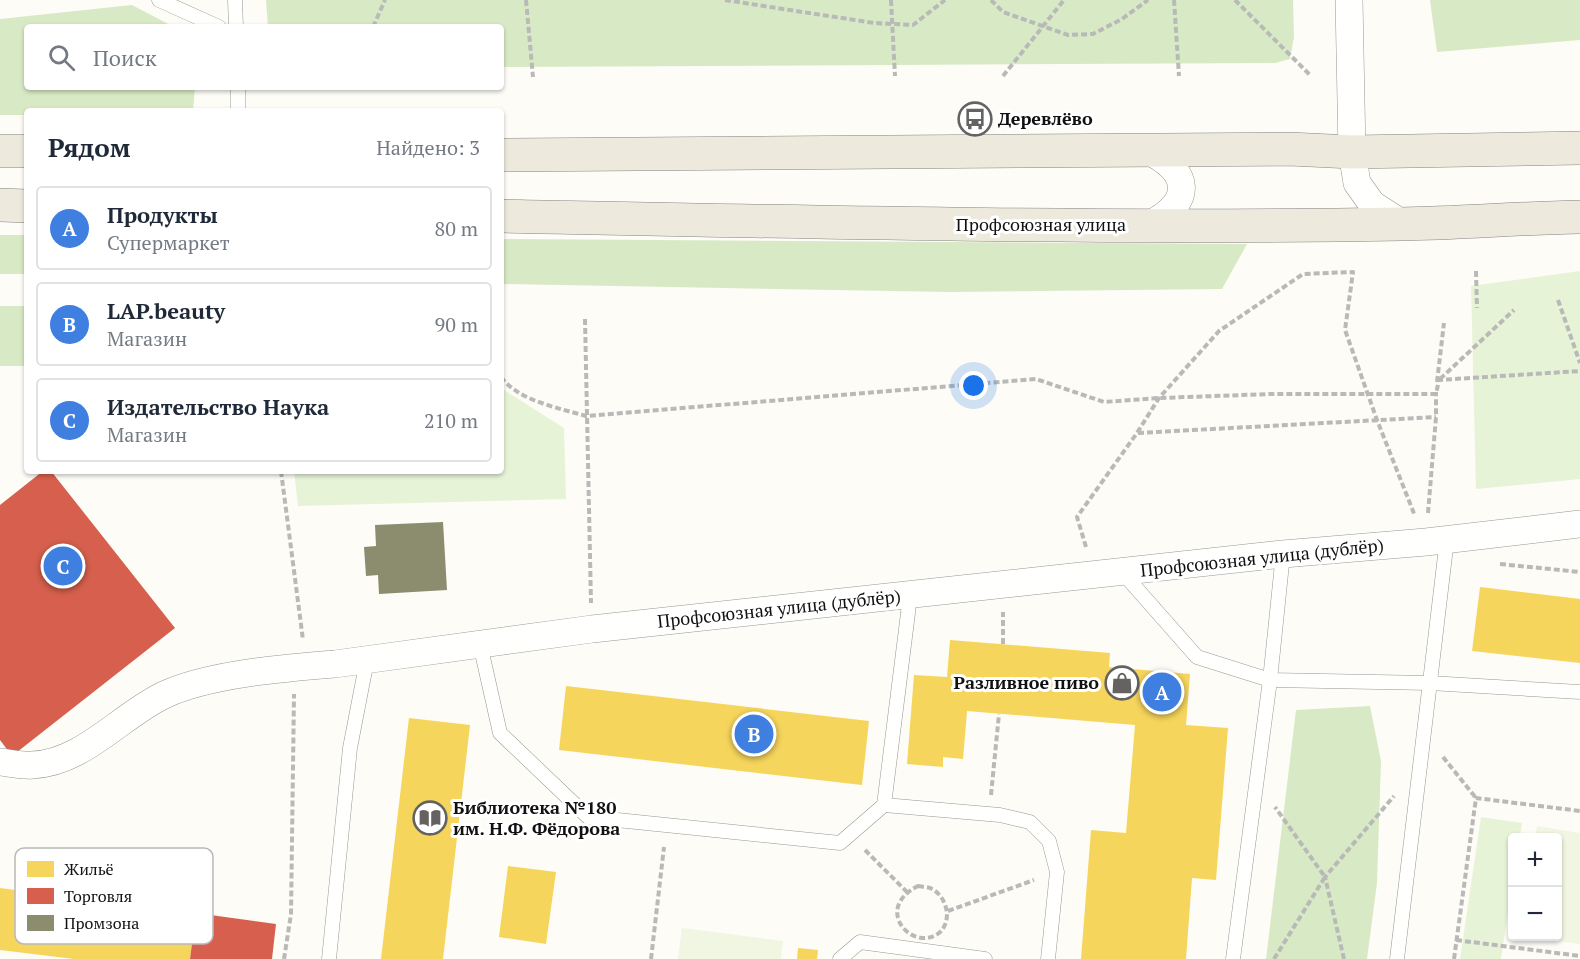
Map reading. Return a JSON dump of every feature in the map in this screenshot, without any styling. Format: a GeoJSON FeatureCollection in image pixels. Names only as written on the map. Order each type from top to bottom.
{"type":"FeatureCollection","features":[{"type":"Feature","properties":{"kind":"main road"},"geometry":{"type":"LineString","coordinates":[[504,155],[1289,149],[1352,152],[1580,148]]}},
{"type":"Feature","properties":{"kind":"main road"},"geometry":{"type":"LineString","coordinates":[[0,151],[24,152]]}},
{"type":"Feature","properties":{"kind":"main road"},"geometry":{"type":"LineString","coordinates":[[0,205],[24,206]]}},
{"type":"Feature","properties":{"kind":"main road","name":"Профсоюзная улица"},"geometry":{"type":"LineString","coordinates":[[504,216],[869,224],[1148,225],[1403,224],[1580,217]]}},
{"type":"Feature","properties":{"kind":"street"},"geometry":{"type":"LineString","coordinates":[[1349,0],[1352,152],[1357,183],[1372,204],[1403,224]]}},
{"type":"Feature","properties":{"kind":"street"},"geometry":{"type":"LineString","coordinates":[[1146,150],[1162,157],[1174,169],[1181,181],[1181,195],[1174,208],[1164,218],[1148,225]]}},
{"type":"Feature","properties":{"kind":"street","name":"Профсоюзная улица (дублёр)"},"geometry":{"type":"LineString","coordinates":[[0,762],[31,765],[57,761],[85,747],[164,695],[205,682],[295,667],[367,660],[592,629],[1580,524]]}},
{"type":"Feature","properties":{"kind":"lane"},"geometry":{"type":"LineString","coordinates":[[159,0],[212,24]]}},
{"type":"Feature","properties":{"kind":"lane"},"geometry":{"type":"LineString","coordinates":[[235,0],[236,24]]}},
{"type":"Feature","properties":{"kind":"lane"},"geometry":{"type":"LineString","coordinates":[[238,90],[238,108]]}},
{"type":"Feature","properties":{"kind":"lane"},"geometry":{"type":"LineString","coordinates":[[1397,959],[1430,683],[1436,540]]}},
{"type":"Feature","properties":{"kind":"lane"},"geometry":{"type":"LineString","coordinates":[[1233,959],[1270,680],[1283,554]]}},
{"type":"Feature","properties":{"kind":"lane"},"geometry":{"type":"LineString","coordinates":[[1122,572],[1197,657],[1270,680],[1430,683],[1580,692]]}},
{"type":"Feature","properties":{"kind":"lane"},"geometry":{"type":"LineString","coordinates":[[480,644],[500,733],[588,817],[840,843],[884,805],[909,595]]}},
{"type":"Feature","properties":{"kind":"lane"},"geometry":{"type":"LineString","coordinates":[[329,959],[350,748],[367,660]]}},
{"type":"Feature","properties":{"kind":"lane"},"geometry":{"type":"LineString","coordinates":[[884,805],[989,814],[1030,822],[1049,841],[1057,872],[1048,959]]}},
{"type":"Feature","properties":{"kind":"lane"},"geometry":{"type":"LineString","coordinates":[[840,959],[860,942],[985,959]]}},
{"type":"Feature","properties":{"kind":"path"},"geometry":{"type":"LineString","coordinates":[[374,24],[384,0]]}},
{"type":"Feature","properties":{"kind":"path"},"geometry":{"type":"LineString","coordinates":[[526,0],[534,76]]}},
{"type":"Feature","properties":{"kind":"path"},"geometry":{"type":"LineString","coordinates":[[725,0],[874,23],[914,25],[945,0]]}},
{"type":"Feature","properties":{"kind":"path"},"geometry":{"type":"LineString","coordinates":[[891,0],[895,76]]}},
{"type":"Feature","properties":{"kind":"path"},"geometry":{"type":"LineString","coordinates":[[991,0],[1003,12],[1068,35],[1093,34],[1122,19],[1148,0]]}},
{"type":"Feature","properties":{"kind":"path"},"geometry":{"type":"LineString","coordinates":[[1003,76],[1064,0]]}},
{"type":"Feature","properties":{"kind":"path"},"geometry":{"type":"LineString","coordinates":[[1173,0],[1179,76]]}},
{"type":"Feature","properties":{"kind":"path"},"geometry":{"type":"LineString","coordinates":[[1235,0],[1311,76]]}},
{"type":"Feature","properties":{"kind":"path"},"geometry":{"type":"LineString","coordinates":[[1476,271],[1477,308]]}},
{"type":"Feature","properties":{"kind":"path"},"geometry":{"type":"LineString","coordinates":[[1090,575],[1084,538],[1077,517],[1137,434],[1159,398],[1219,331],[1303,274],[1353,272],[1346,330],[1377,420],[1436,540]]}},
{"type":"Feature","properties":{"kind":"path"},"geometry":{"type":"LineString","coordinates":[[1558,300],[1580,363]]}},
{"type":"Feature","properties":{"kind":"path"},"geometry":{"type":"LineString","coordinates":[[1436,394],[1439,380],[1514,310]]}},
{"type":"Feature","properties":{"kind":"path"},"geometry":{"type":"LineString","coordinates":[[585,319],[592,629]]}},
{"type":"Feature","properties":{"kind":"path"},"geometry":{"type":"LineString","coordinates":[[1436,540],[1436,394],[1444,323]]}},
{"type":"Feature","properties":{"kind":"path"},"geometry":{"type":"LineString","coordinates":[[1439,380],[1580,371]]}},
{"type":"Feature","properties":{"kind":"path"},"geometry":{"type":"LineString","coordinates":[[504,381],[534,401],[586,416],[1036,379],[1104,402],[1271,394],[1436,394]]}},
{"type":"Feature","properties":{"kind":"path"},"geometry":{"type":"LineString","coordinates":[[1137,434],[1436,417]]}},
{"type":"Feature","properties":{"kind":"path"},"geometry":{"type":"LineString","coordinates":[[281,474],[303,646],[295,667],[291,914],[284,959]]}},
{"type":"Feature","properties":{"kind":"path"},"geometry":{"type":"LineString","coordinates":[[1003,602],[1003,644]]}},
{"type":"Feature","properties":{"kind":"path"},"geometry":{"type":"LineString","coordinates":[[989,814],[999,714]]}},
{"type":"Feature","properties":{"kind":"path"},"geometry":{"type":"LineString","coordinates":[[1424,734],[1476,798],[1580,811]]}},
{"type":"Feature","properties":{"kind":"path"},"geometry":{"type":"LineString","coordinates":[[1274,959],[1325,877],[1400,788]]}},
{"type":"Feature","properties":{"kind":"path"},"geometry":{"type":"LineString","coordinates":[[1454,959],[1476,798]]}},
{"type":"Feature","properties":{"kind":"path"},"geometry":{"type":"LineString","coordinates":[[1270,800],[1325,877],[1344,959]]}},
{"type":"Feature","properties":{"kind":"path"},"geometry":{"type":"LineString","coordinates":[[651,959],[667,825]]}},
{"type":"Feature","properties":{"kind":"path"},"geometry":{"type":"LineString","coordinates":[[849,835],[907,892]]}},
{"type":"Feature","properties":{"kind":"path"},"geometry":{"type":"LineString","coordinates":[[948,911],[1057,872]]}},
{"type":"Feature","properties":{"kind":"path"},"geometry":{"type":"LineString","coordinates":[[918,886],[932,889],[942,898],[948,911],[939,933],[927,938],[915,937],[903,928],[897,916],[898,903],[907,892],[918,886]]}},
{"type":"Feature","properties":{"kind":"path"},"geometry":{"type":"LineString","coordinates":[[1456,940],[1580,956]]}},
{"type":"Feature","properties":{"kind":"green space"},"geometry":{"type":"Polygon","coordinates":[[[266,0],[1293,0],[1294,37],[1290,59],[1275,63],[504,67],[504,24],[268,24],[266,0]]]}},
{"type":"Feature","properties":{"kind":"green space"},"geometry":{"type":"Polygon","coordinates":[[[1430,0],[1580,0],[1580,40],[1437,52],[1430,0]]]}},
{"type":"Feature","properties":{"kind":"green space"},"geometry":{"type":"Polygon","coordinates":[[[132,5],[168,24],[24,24],[24,90],[195,90],[193,108],[24,108],[24,115],[0,115],[0,19],[132,5]]]}},
{"type":"Feature","properties":{"kind":"green space"},"geometry":{"type":"Polygon","coordinates":[[[0,235],[24,235],[24,274],[0,274],[0,235]]]}},
{"type":"Feature","properties":{"kind":"green space"},"geometry":{"type":"Polygon","coordinates":[[[504,239],[1247,244],[1222,289],[950,292],[504,284],[504,239]]]}},
{"type":"Feature","properties":{"kind":"green space"},"geometry":{"type":"Polygon","coordinates":[[[1580,271],[1580,479],[1476,489],[1471,286],[1580,271]]]}},
{"type":"Feature","properties":{"kind":"green space"},"geometry":{"type":"Polygon","coordinates":[[[0,306],[24,306],[24,366],[0,366],[0,306]]]}},
{"type":"Feature","properties":{"kind":"green space"},"geometry":{"type":"Polygon","coordinates":[[[504,390],[564,428],[566,499],[298,506],[294,474],[504,474],[504,390]]]}},
{"type":"Feature","properties":{"kind":"green space"},"geometry":{"type":"Polygon","coordinates":[[[1370,706],[1381,761],[1377,883],[1367,959],[1266,959],[1296,710],[1370,706]]]}},
{"type":"Feature","properties":{"kind":"green space"},"geometry":{"type":"Polygon","coordinates":[[[1481,817],[1522,823],[1521,833],[1508,833],[1508,912],[1501,959],[1460,959],[1481,817]]]}},
{"type":"Feature","properties":{"kind":"green space"},"geometry":{"type":"Polygon","coordinates":[[[1537,826],[1580,833],[1580,944],[1559,941],[1562,941],[1562,833],[1536,833],[1537,826]]]}},
{"type":"Feature","properties":{"kind":"green space"},"geometry":{"type":"Polygon","coordinates":[[[682,928],[783,941],[781,959],[678,959],[682,928]]]}},
{"type":"Feature","properties":{"kind":"building: Жильё"},"geometry":{"type":"Polygon","coordinates":[[[1480,587],[1580,599],[1580,663],[1472,651],[1480,587]]]}},
{"type":"Feature","properties":{"kind":"building: Жильё"},"geometry":{"type":"Polygon","coordinates":[[[950,640],[1110,653],[1109,667],[1190,674],[1186,725],[1228,728],[1216,880],[1192,878],[1186,959],[1081,959],[1091,830],[1126,833],[1135,725],[967,711],[963,759],[943,757],[943,767],[907,764],[914,675],[947,677],[950,640]]]}},
{"type":"Feature","properties":{"kind":"building: Жильё"},"geometry":{"type":"Polygon","coordinates":[[[566,686],[869,721],[862,785],[559,750],[566,686]]]}},
{"type":"Feature","properties":{"kind":"building: Жильё"},"geometry":{"type":"Polygon","coordinates":[[[409,718],[470,725],[443,959],[381,959],[409,718]]]}},
{"type":"Feature","properties":{"kind":"building: Жильё"},"geometry":{"type":"Polygon","coordinates":[[[508,866],[556,872],[546,944],[499,937],[508,866]]]}},
{"type":"Feature","properties":{"kind":"building: Жильё"},"geometry":{"type":"Polygon","coordinates":[[[0,888],[15,890],[15,944],[192,944],[190,959],[74,959],[0,950],[0,888]]]}},
{"type":"Feature","properties":{"kind":"building: Жильё"},"geometry":{"type":"Polygon","coordinates":[[[798,948],[818,950],[817,959],[797,959],[798,948]]]}},
{"type":"Feature","properties":{"kind":"building: Торговля"},"geometry":{"type":"Polygon","coordinates":[[[39,474],[53,474],[175,628],[12,756],[0,740],[0,505],[39,474]]]}},
{"type":"Feature","properties":{"kind":"building: Торговля"},"geometry":{"type":"Polygon","coordinates":[[[213,915],[276,924],[272,959],[190,959],[192,944],[213,944],[213,915]]]}},
{"type":"Feature","properties":{"kind":"building: Промзона"},"geometry":{"type":"Polygon","coordinates":[[[443,522],[447,590],[379,594],[378,575],[366,576],[364,547],[376,546],[375,525],[443,522]]]}},
{"type":"Feature","properties":{"kind":"place","name":"Деревлёво"},"geometry":{"type":"Point","coordinates":[975,119]}},
{"type":"Feature","properties":{"kind":"place","name":"Издательство Наука"},"geometry":{"type":"Point","coordinates":[63,566]}},
{"type":"Feature","properties":{"kind":"place","name":"Разливное пиво"},"geometry":{"type":"Point","coordinates":[1122,683]}},
{"type":"Feature","properties":{"kind":"place","name":"Продукты"},"geometry":{"type":"Point","coordinates":[1162,692]}},
{"type":"Feature","properties":{"kind":"place","name":"LAP.beauty"},"geometry":{"type":"Point","coordinates":[754,734]}},
{"type":"Feature","properties":{"kind":"place","name":"Библиотека №180 им. Н.Ф. Фёдорова"},"geometry":{"type":"Point","coordinates":[430,818]}}]}
